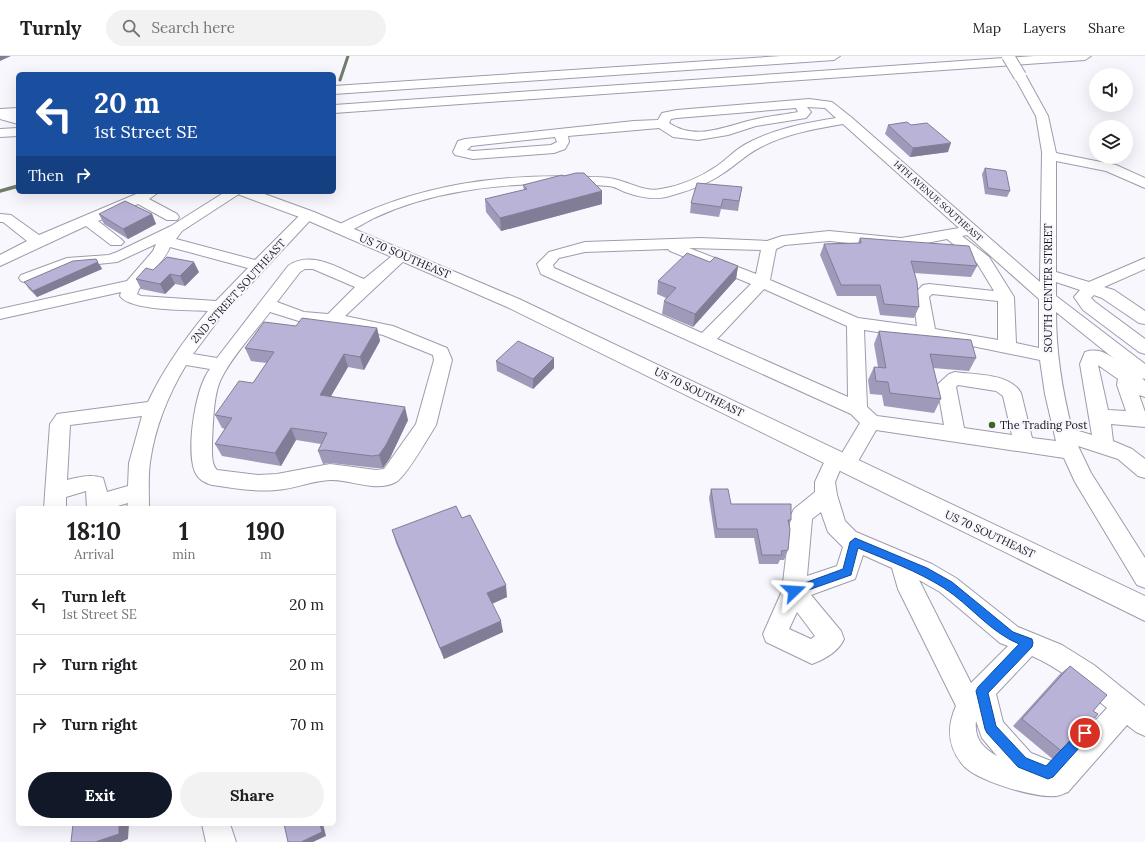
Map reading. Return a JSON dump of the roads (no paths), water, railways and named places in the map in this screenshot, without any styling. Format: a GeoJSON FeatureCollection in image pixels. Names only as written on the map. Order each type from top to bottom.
{"type":"FeatureCollection","features":[{"type":"Feature","properties":{"kind":"main road"},"geometry":{"type":"LineString","coordinates":[[336,90],[834,56]]}},
{"type":"Feature","properties":{"kind":"main road"},"geometry":{"type":"LineString","coordinates":[[336,109],[1085,56]]}},
{"type":"Feature","properties":{"kind":"main road"},"geometry":{"type":"LineString","coordinates":[[0,114],[16,112]]}},
{"type":"Feature","properties":{"kind":"main road"},"geometry":{"type":"LineString","coordinates":[[0,114],[16,119]]}},
{"type":"Feature","properties":{"kind":"main road"},"geometry":{"type":"LineString","coordinates":[[0,133],[16,132]]}},
{"type":"Feature","properties":{"kind":"main road","name":"US 70 SOUTHEAST"},"geometry":{"type":"LineString","coordinates":[[250,194],[308,215],[403,254],[520,306],[1145,609]]}},
{"type":"Feature","properties":{"kind":"street","name":"SOUTH CENTER STREET"},"geometry":{"type":"LineString","coordinates":[[1008,56],[1042,116],[1049,156],[1047,274],[1048,356],[1054,394],[1067,442],[1082,476],[1145,578]]}},
{"type":"Feature","properties":{"kind":"street"},"geometry":{"type":"LineString","coordinates":[[561,134],[563,142],[560,146],[554,148],[473,155],[460,152],[463,144],[470,142],[561,134],[616,126],[662,124],[677,134],[698,136],[728,131],[754,123],[802,115],[805,112],[800,104],[677,114],[666,116],[662,124]]}},
{"type":"Feature","properties":{"kind":"street","name":"14TH AVENUE SOUTHEAST"},"geometry":{"type":"LineString","coordinates":[[800,104],[828,105],[847,120],[1047,297],[1145,372]]}},
{"type":"Feature","properties":{"kind":"street"},"geometry":{"type":"LineString","coordinates":[[341,229],[364,216],[409,199],[458,188],[517,180],[614,183],[646,195],[664,193],[713,174],[753,145],[775,135],[847,120]]}},
{"type":"Feature","properties":{"kind":"street"},"geometry":{"type":"LineString","coordinates":[[1049,156],[1092,162],[1106,166],[1136,178],[1145,184]]}},
{"type":"Feature","properties":{"kind":"street"},"geometry":{"type":"LineString","coordinates":[[0,261],[37,241],[89,221],[148,194]]}},
{"type":"Feature","properties":{"kind":"street"},"geometry":{"type":"LineString","coordinates":[[27,278],[67,263],[110,259],[122,255],[174,223],[231,194]]}},
{"type":"Feature","properties":{"kind":"street"},"geometry":{"type":"LineString","coordinates":[[139,199],[174,223]]}},
{"type":"Feature","properties":{"kind":"street","name":"2ND STREET SOUTHEAST"},"geometry":{"type":"LineString","coordinates":[[138,500],[141,458],[155,408],[159,397],[181,358],[190,343],[221,307],[308,215]]}},
{"type":"Feature","properties":{"kind":"street"},"geometry":{"type":"LineString","coordinates":[[0,218],[6,218],[37,241]]}},
{"type":"Feature","properties":{"kind":"street"},"geometry":{"type":"LineString","coordinates":[[89,221],[116,242]]}},
{"type":"Feature","properties":{"kind":"street"},"geometry":{"type":"LineString","coordinates":[[174,223],[160,253],[132,285],[128,296],[137,301],[221,307]]}},
{"type":"Feature","properties":{"kind":"street"},"geometry":{"type":"LineString","coordinates":[[971,230],[901,243],[829,236],[782,241],[769,246],[666,244],[585,247],[554,255],[545,264],[547,271],[705,341],[865,416],[955,434],[1024,444],[1067,442],[1103,444],[1125,454],[1145,470]]}},
{"type":"Feature","properties":{"kind":"street"},"geometry":{"type":"LineString","coordinates":[[950,234],[983,260],[1006,297],[1007,348]]}},
{"type":"Feature","properties":{"kind":"street"},"geometry":{"type":"LineString","coordinates":[[166,240],[259,266]]}},
{"type":"Feature","properties":{"kind":"street"},"geometry":{"type":"LineString","coordinates":[[666,244],[762,282],[854,323],[972,340],[1048,356]]}},
{"type":"Feature","properties":{"kind":"street"},"geometry":{"type":"LineString","coordinates":[[705,341],[762,282],[769,246]]}},
{"type":"Feature","properties":{"kind":"street"},"geometry":{"type":"LineString","coordinates":[[331,320],[366,286],[403,254]]}},
{"type":"Feature","properties":{"kind":"street"},"geometry":{"type":"LineString","coordinates":[[1145,263],[1091,288],[1082,297],[1089,306],[1145,348]]}},
{"type":"Feature","properties":{"kind":"street"},"geometry":{"type":"LineString","coordinates":[[268,305],[302,317],[331,320],[387,330],[441,352],[443,355],[443,360],[426,425],[416,442],[390,476],[376,478],[330,472],[277,482],[258,483],[212,477],[205,471],[202,456],[203,418],[212,379],[227,356],[268,305],[294,269],[301,264],[315,264],[366,286]]}},
{"type":"Feature","properties":{"kind":"street"},"geometry":{"type":"LineString","coordinates":[[1047,274],[1108,294],[1145,318]]}},
{"type":"Feature","properties":{"kind":"street"},"geometry":{"type":"LineString","coordinates":[[0,314],[28,309],[88,293],[132,285]]}},
{"type":"Feature","properties":{"kind":"street"},"geometry":{"type":"LineString","coordinates":[[927,333],[921,295],[929,290],[1006,297]]}},
{"type":"Feature","properties":{"kind":"street"},"geometry":{"type":"LineString","coordinates":[[854,323],[865,416],[841,462],[825,482],[826,495],[836,526],[848,539],[924,571],[948,585],[1009,635],[1059,657],[1086,674],[1145,723]]}},
{"type":"Feature","properties":{"kind":"street"},"geometry":{"type":"LineString","coordinates":[[1103,444],[1100,416],[1088,364],[1091,356],[1100,357],[1145,390]]}},
{"type":"Feature","properties":{"kind":"street"},"geometry":{"type":"LineString","coordinates":[[181,358],[222,365]]}},
{"type":"Feature","properties":{"kind":"street"},"geometry":{"type":"LineString","coordinates":[[1100,416],[1142,419],[1126,385],[1127,377]]}},
{"type":"Feature","properties":{"kind":"street"},"geometry":{"type":"LineString","coordinates":[[955,434],[946,385],[955,378],[1001,385],[1012,393],[1024,444]]}},
{"type":"Feature","properties":{"kind":"street"},"geometry":{"type":"LineString","coordinates":[[56,500],[60,424],[64,419],[155,408]]}},
{"type":"Feature","properties":{"kind":"street"},"geometry":{"type":"LineString","coordinates":[[56,500],[87,482],[96,484],[98,506],[138,500]]}},
{"type":"Feature","properties":{"kind":"street"},"geometry":{"type":"LineString","coordinates":[[826,495],[802,515],[794,591],[847,572],[855,542]]}},
{"type":"Feature","properties":{"kind":"street"},"geometry":{"type":"LineString","coordinates":[[902,562],[910,589],[976,699],[991,729],[1022,763],[1048,773],[1104,713],[1122,705]]}},
{"type":"Feature","properties":{"kind":"street"},"geometry":{"type":"LineString","coordinates":[[976,699],[1028,643]]}},
{"type":"Feature","properties":{"kind":"street"},"geometry":{"type":"LineString","coordinates":[[217,826],[221,842]]}},
{"type":"Feature","properties":{"kind":"waterway"},"geometry":{"type":"LineString","coordinates":[[340,80],[348,56]]}},
{"type":"Feature","properties":{"kind":"waterway"},"geometry":{"type":"LineString","coordinates":[[0,191],[16,187]]}},
{"type":"Feature","properties":{"kind":"place","name":"The Trading Post"},"geometry":{"type":"Point","coordinates":[992,425]}}]}
